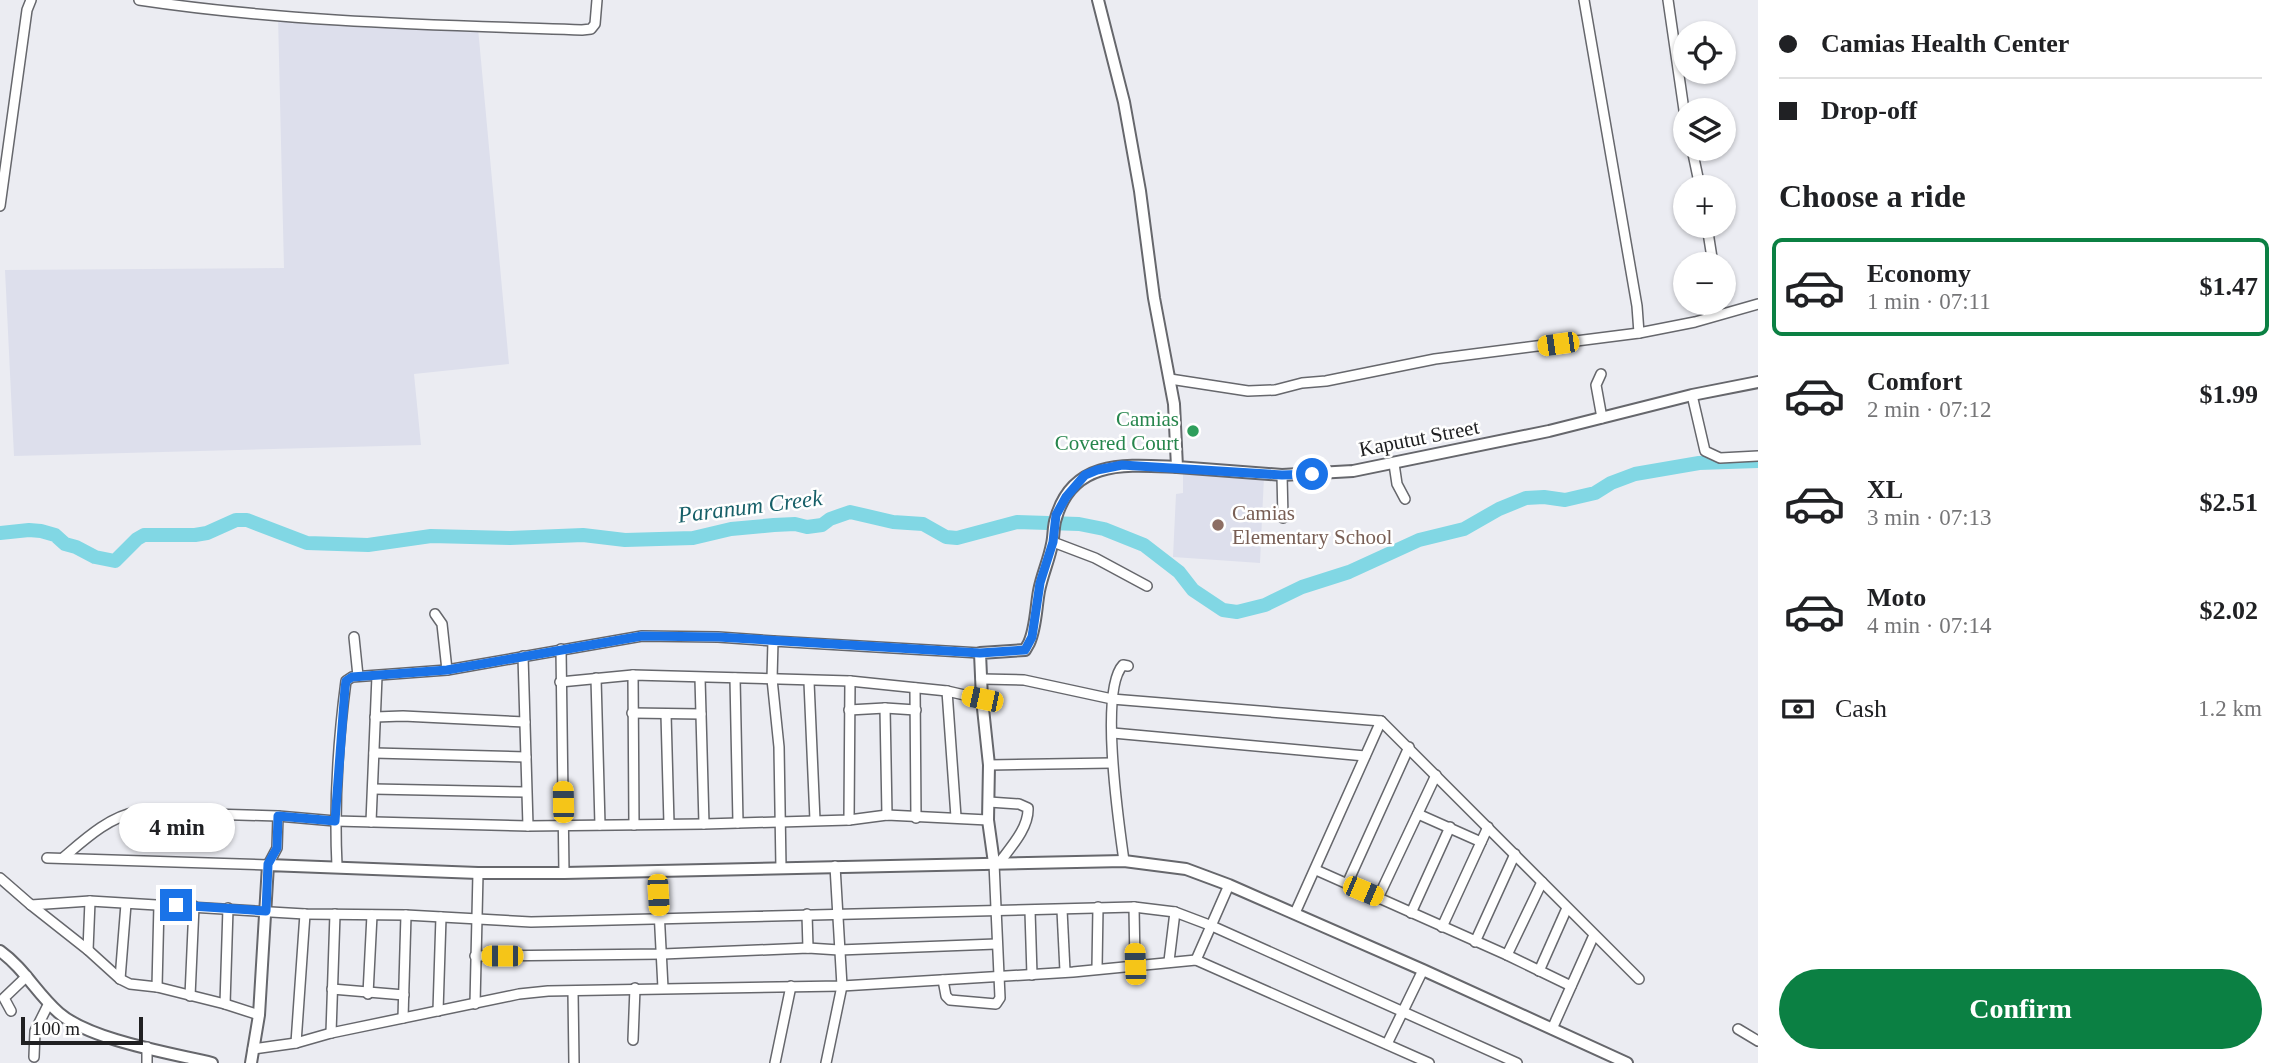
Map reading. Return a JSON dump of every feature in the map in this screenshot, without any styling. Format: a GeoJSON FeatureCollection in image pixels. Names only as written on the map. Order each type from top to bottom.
{"type":"FeatureCollection","features":[{"type":"Feature","properties":{"kind":"street"},"geometry":{"type":"LineString","coordinates":[[0,206],[26,10],[31,0]]}},
{"type":"Feature","properties":{"kind":"street"},"geometry":{"type":"LineString","coordinates":[[139,0],[194,9],[373,22],[582,30],[591,29],[595,24],[597,0]]}},
{"type":"Feature","properties":{"kind":"street"},"geometry":{"type":"LineString","coordinates":[[1098,0],[1124,102],[1140,191],[1154,298],[1174,404],[1177,467]]}},
{"type":"Feature","properties":{"kind":"street"},"geometry":{"type":"LineString","coordinates":[[1584,0],[1637,306],[1639,332]]}},
{"type":"Feature","properties":{"kind":"street"},"geometry":{"type":"LineString","coordinates":[[1668,0],[1682,98]]}},
{"type":"Feature","properties":{"kind":"street"},"geometry":{"type":"LineString","coordinates":[[1736,306],[1758,304]]}},
{"type":"Feature","properties":{"kind":"street"},"geometry":{"type":"LineString","coordinates":[[1170,379],[1248,391],[1275,390],[1434,359],[1639,332],[1695,322],[1708,315]]}},
{"type":"Feature","properties":{"kind":"street"},"geometry":{"type":"LineString","coordinates":[[1601,373],[1596,385],[1602,418]]}},
{"type":"Feature","properties":{"kind":"street","name":"Kaputut Street"},"geometry":{"type":"LineString","coordinates":[[1053,537],[1056,515],[1072,489],[1085,475],[1097,470],[1122,465],[1282,475],[1353,471],[1758,382]]}},
{"type":"Feature","properties":{"kind":"street"},"geometry":{"type":"LineString","coordinates":[[1692,395],[1705,452],[1720,458],[1758,456]]}},
{"type":"Feature","properties":{"kind":"street"},"geometry":{"type":"LineString","coordinates":[[1394,464],[1397,484],[1405,499]]}},
{"type":"Feature","properties":{"kind":"street"},"geometry":{"type":"LineString","coordinates":[[1282,475],[1283,518]]}},
{"type":"Feature","properties":{"kind":"street"},"geometry":{"type":"LineString","coordinates":[[338,866],[335,821],[346,681],[358,676],[447,670],[642,636],[718,637],[980,653],[1025,650],[1029,643],[1040,583],[1053,537],[1147,586]]}},
{"type":"Feature","properties":{"kind":"street"},"geometry":{"type":"LineString","coordinates":[[435,614],[442,624],[447,670]]}},
{"type":"Feature","properties":{"kind":"street"},"geometry":{"type":"LineString","coordinates":[[354,637],[358,676]]}},
{"type":"Feature","properties":{"kind":"street"},"geometry":{"type":"LineString","coordinates":[[773,641],[772,679],[779,747],[780,868]]}},
{"type":"Feature","properties":{"kind":"street"},"geometry":{"type":"LineString","coordinates":[[561,649],[564,873]]}},
{"type":"Feature","properties":{"kind":"street"},"geometry":{"type":"LineString","coordinates":[[943,981],[946,996],[950,1000],[996,1004],[1000,998],[996,944],[996,863],[988,820],[989,765],[980,653]]}},
{"type":"Feature","properties":{"kind":"street"},"geometry":{"type":"LineString","coordinates":[[523,656],[528,826]]}},
{"type":"Feature","properties":{"kind":"street"},"geometry":{"type":"LineString","coordinates":[[1124,862],[1112,762],[1112,699],[1119,670],[1123,665],[1128,666]]}},
{"type":"Feature","properties":{"kind":"street"},"geometry":{"type":"LineString","coordinates":[[371,822],[377,676]]}},
{"type":"Feature","properties":{"kind":"street"},"geometry":{"type":"LineString","coordinates":[[560,682],[633,676],[850,681],[947,691],[982,699]]}},
{"type":"Feature","properties":{"kind":"street"},"geometry":{"type":"LineString","coordinates":[[633,676],[634,825]]}},
{"type":"Feature","properties":{"kind":"street"},"geometry":{"type":"LineString","coordinates":[[596,678],[600,825]]}},
{"type":"Feature","properties":{"kind":"street"},"geometry":{"type":"LineString","coordinates":[[699,678],[704,824]]}},
{"type":"Feature","properties":{"kind":"street"},"geometry":{"type":"LineString","coordinates":[[735,678],[738,823]]}},
{"type":"Feature","properties":{"kind":"street"},"geometry":{"type":"LineString","coordinates":[[981,679],[1024,680],[1112,699],[1381,721],[1639,979]]}},
{"type":"Feature","properties":{"kind":"street"},"geometry":{"type":"LineString","coordinates":[[849,820],[850,681]]}},
{"type":"Feature","properties":{"kind":"street"},"geometry":{"type":"LineString","coordinates":[[809,682],[815,820]]}},
{"type":"Feature","properties":{"kind":"street"},"geometry":{"type":"LineString","coordinates":[[915,688],[916,818]]}},
{"type":"Feature","properties":{"kind":"street"},"geometry":{"type":"LineString","coordinates":[[947,691],[956,817]]}},
{"type":"Feature","properties":{"kind":"street"},"geometry":{"type":"LineString","coordinates":[[885,708],[887,815]]}},
{"type":"Feature","properties":{"kind":"street"},"geometry":{"type":"LineString","coordinates":[[849,710],[916,710]]}},
{"type":"Feature","properties":{"kind":"street"},"geometry":{"type":"LineString","coordinates":[[632,713],[701,714]]}},
{"type":"Feature","properties":{"kind":"street"},"geometry":{"type":"LineString","coordinates":[[666,714],[669,824]]}},
{"type":"Feature","properties":{"kind":"street"},"geometry":{"type":"LineString","coordinates":[[375,717],[526,722]]}},
{"type":"Feature","properties":{"kind":"street"},"geometry":{"type":"LineString","coordinates":[[1295,914],[1381,721]]}},
{"type":"Feature","properties":{"kind":"street"},"geometry":{"type":"LineString","coordinates":[[1113,733],[1365,756]]}},
{"type":"Feature","properties":{"kind":"street"},"geometry":{"type":"LineString","coordinates":[[1347,884],[1409,747]]}},
{"type":"Feature","properties":{"kind":"street"},"geometry":{"type":"LineString","coordinates":[[374,753],[526,757]]}},
{"type":"Feature","properties":{"kind":"street"},"geometry":{"type":"LineString","coordinates":[[989,765],[1112,762]]}},
{"type":"Feature","properties":{"kind":"street"},"geometry":{"type":"LineString","coordinates":[[1378,898],[1436,775]]}},
{"type":"Feature","properties":{"kind":"street"},"geometry":{"type":"LineString","coordinates":[[373,789],[526,792]]}},
{"type":"Feature","properties":{"kind":"street"},"geometry":{"type":"LineString","coordinates":[[989,802],[1019,804],[1028,808],[1029,817],[1012,845],[996,863]]}},
{"type":"Feature","properties":{"kind":"street"},"geometry":{"type":"LineString","coordinates":[[64,857],[86,838],[129,813],[528,826],[849,820],[887,815],[988,820]]}},
{"type":"Feature","properties":{"kind":"street"},"geometry":{"type":"LineString","coordinates":[[1418,814],[1481,842]]}},
{"type":"Feature","properties":{"kind":"street"},"geometry":{"type":"LineString","coordinates":[[251,1063],[259,1015],[268,864],[277,848],[278,816]]}},
{"type":"Feature","properties":{"kind":"street"},"geometry":{"type":"LineString","coordinates":[[1411,913],[1450,827]]}},
{"type":"Feature","properties":{"kind":"street"},"geometry":{"type":"LineString","coordinates":[[1442,928],[1488,827]]}},
{"type":"Feature","properties":{"kind":"street"},"geometry":{"type":"LineString","coordinates":[[1475,942],[1515,854]]}},
{"type":"Feature","properties":{"kind":"street"},"geometry":{"type":"LineString","coordinates":[[47,858],[338,866],[478,873],[1124,862],[1186,869],[1229,885],[1423,970],[1552,1029],[1611,1060],[1627,1063]]}},
{"type":"Feature","properties":{"kind":"street"},"geometry":{"type":"LineString","coordinates":[[826,1063],[842,986],[835,866]]}},
{"type":"Feature","properties":{"kind":"street"},"geometry":{"type":"LineString","coordinates":[[1316,870],[1571,986]]}},
{"type":"Feature","properties":{"kind":"street"},"geometry":{"type":"LineString","coordinates":[[657,871],[663,988]]}},
{"type":"Feature","properties":{"kind":"street"},"geometry":{"type":"LineString","coordinates":[[475,1004],[478,873]]}},
{"type":"Feature","properties":{"kind":"street"},"geometry":{"type":"LineString","coordinates":[[0,878],[120,979],[131,985],[157,987],[259,1015]]}},
{"type":"Feature","properties":{"kind":"street"},"geometry":{"type":"LineString","coordinates":[[1507,955],[1542,882]]}},
{"type":"Feature","properties":{"kind":"street"},"geometry":{"type":"LineString","coordinates":[[1196,960],[1229,885]]}},
{"type":"Feature","properties":{"kind":"street"},"geometry":{"type":"LineString","coordinates":[[31,905],[90,901],[304,914],[406,915],[531,922],[1134,907],[1175,912],[1212,926],[1517,1063]]}},
{"type":"Feature","properties":{"kind":"street"},"geometry":{"type":"LineString","coordinates":[[88,950],[90,901]]}},
{"type":"Feature","properties":{"kind":"street"},"geometry":{"type":"LineString","coordinates":[[120,979],[126,904]]}},
{"type":"Feature","properties":{"kind":"street"},"geometry":{"type":"LineString","coordinates":[[157,987],[159,904]]}},
{"type":"Feature","properties":{"kind":"street"},"geometry":{"type":"LineString","coordinates":[[190,996],[194,906]]}},
{"type":"Feature","properties":{"kind":"street"},"geometry":{"type":"LineString","coordinates":[[1097,968],[1098,907]]}},
{"type":"Feature","properties":{"kind":"street"},"geometry":{"type":"LineString","coordinates":[[1134,907],[1135,964]]}},
{"type":"Feature","properties":{"kind":"street"},"geometry":{"type":"LineString","coordinates":[[225,1004],[228,908]]}},
{"type":"Feature","properties":{"kind":"street"},"geometry":{"type":"LineString","coordinates":[[1539,971],[1567,908]]}},
{"type":"Feature","properties":{"kind":"street"},"geometry":{"type":"LineString","coordinates":[[1062,909],[1065,971]]}},
{"type":"Feature","properties":{"kind":"street"},"geometry":{"type":"LineString","coordinates":[[1030,911],[1031,975]]}},
{"type":"Feature","properties":{"kind":"street"},"geometry":{"type":"LineString","coordinates":[[1169,961],[1175,912]]}},
{"type":"Feature","properties":{"kind":"street"},"geometry":{"type":"LineString","coordinates":[[296,1042],[304,914]]}},
{"type":"Feature","properties":{"kind":"street"},"geometry":{"type":"LineString","coordinates":[[331,1033],[335,914]]}},
{"type":"Feature","properties":{"kind":"street"},"geometry":{"type":"LineString","coordinates":[[807,914],[808,948]]}},
{"type":"Feature","properties":{"kind":"street"},"geometry":{"type":"LineString","coordinates":[[368,994],[372,915]]}},
{"type":"Feature","properties":{"kind":"street"},"geometry":{"type":"LineString","coordinates":[[403,1018],[406,915]]}},
{"type":"Feature","properties":{"kind":"street"},"geometry":{"type":"LineString","coordinates":[[438,1011],[441,917]]}},
{"type":"Feature","properties":{"kind":"street"},"geometry":{"type":"LineString","coordinates":[[1552,1029],[1594,935]]}},
{"type":"Feature","properties":{"kind":"street"},"geometry":{"type":"LineString","coordinates":[[475,956],[663,954],[808,948],[839,950],[996,944]]}},
{"type":"Feature","properties":{"kind":"street"},"geometry":{"type":"LineString","coordinates":[[0,951],[27,976],[49,1003],[80,1027],[212,1063]]}},
{"type":"Feature","properties":{"kind":"street"},"geometry":{"type":"LineString","coordinates":[[253,1049],[519,994],[548,991],[842,986],[1031,975],[1196,960],[1429,1063]]}},
{"type":"Feature","properties":{"kind":"street"},"geometry":{"type":"LineString","coordinates":[[1387,1044],[1423,970]]}},
{"type":"Feature","properties":{"kind":"street"},"geometry":{"type":"LineString","coordinates":[[12,1011],[4,998],[27,976]]}},
{"type":"Feature","properties":{"kind":"street"},"geometry":{"type":"LineString","coordinates":[[775,1063],[791,986]]}},
{"type":"Feature","properties":{"kind":"street"},"geometry":{"type":"LineString","coordinates":[[633,1040],[635,988]]}},
{"type":"Feature","properties":{"kind":"street"},"geometry":{"type":"LineString","coordinates":[[332,989],[404,995]]}},
{"type":"Feature","properties":{"kind":"street"},"geometry":{"type":"LineString","coordinates":[[573,992],[574,1063]]}},
{"type":"Feature","properties":{"kind":"street"},"geometry":{"type":"LineString","coordinates":[[34,1057],[35,1031],[49,1003]]}},
{"type":"Feature","properties":{"kind":"street"},"geometry":{"type":"LineString","coordinates":[[1738,1029],[1758,1041]]}},
{"type":"Feature","properties":{"kind":"street"},"geometry":{"type":"LineString","coordinates":[[147,1047],[147,1063]]}},
{"type":"Feature","properties":{"kind":"shaded area"},"geometry":{"type":"Polygon","coordinates":[[[278,16],[478,28],[509,364],[414,374],[421,445],[14,456],[5,270],[284,268],[278,16]]]}},
{"type":"Feature","properties":{"kind":"shaded area","name":"Camias Elementary School"},"geometry":{"type":"Polygon","coordinates":[[[1183,472],[1264,476],[1260,563],[1173,557],[1176,494],[1183,493],[1183,472]]]}},
{"type":"Feature","properties":{"kind":"waterway","name":"Paranum Creek"},"geometry":{"type":"LineString","coordinates":[[0,533],[41,531],[55,535],[65,544],[95,557],[115,561],[144,535],[195,535],[207,533],[236,520],[247,520],[307,543],[368,545],[431,536],[510,538],[583,535],[625,540],[693,538],[731,529],[795,524],[807,527],[822,525],[850,512],[893,522],[923,524],[946,537],[957,538],[1017,522],[1079,524],[1104,529],[1144,545],[1179,572],[1193,590],[1223,610],[1237,612],[1265,605],[1302,587],[1349,572],[1419,540],[1464,529],[1499,509],[1526,498],[1565,500],[1595,493],[1611,483],[1635,474],[1699,463],[1758,461]]}},
{"type":"Feature","properties":{"kind":"place","name":"Camias Covered Court"},"geometry":{"type":"Point","coordinates":[1193,431]}},
{"type":"Feature","properties":{"kind":"place","name":"Camias Elementary School"},"geometry":{"type":"Point","coordinates":[1218,525]}},
{"type":"Feature","properties":{"kind":"route"},"geometry":{"type":"LineString","coordinates":[[176,905],[266,911],[268,864],[277,848],[278,816],[335,821],[342,713],[346,681],[352,677],[447,670],[642,636],[718,637],[980,653],[1025,650],[1032,637],[1040,583],[1053,542],[1056,515],[1066,497],[1085,475],[1122,465],[1282,475],[1312,474]]}}]}
